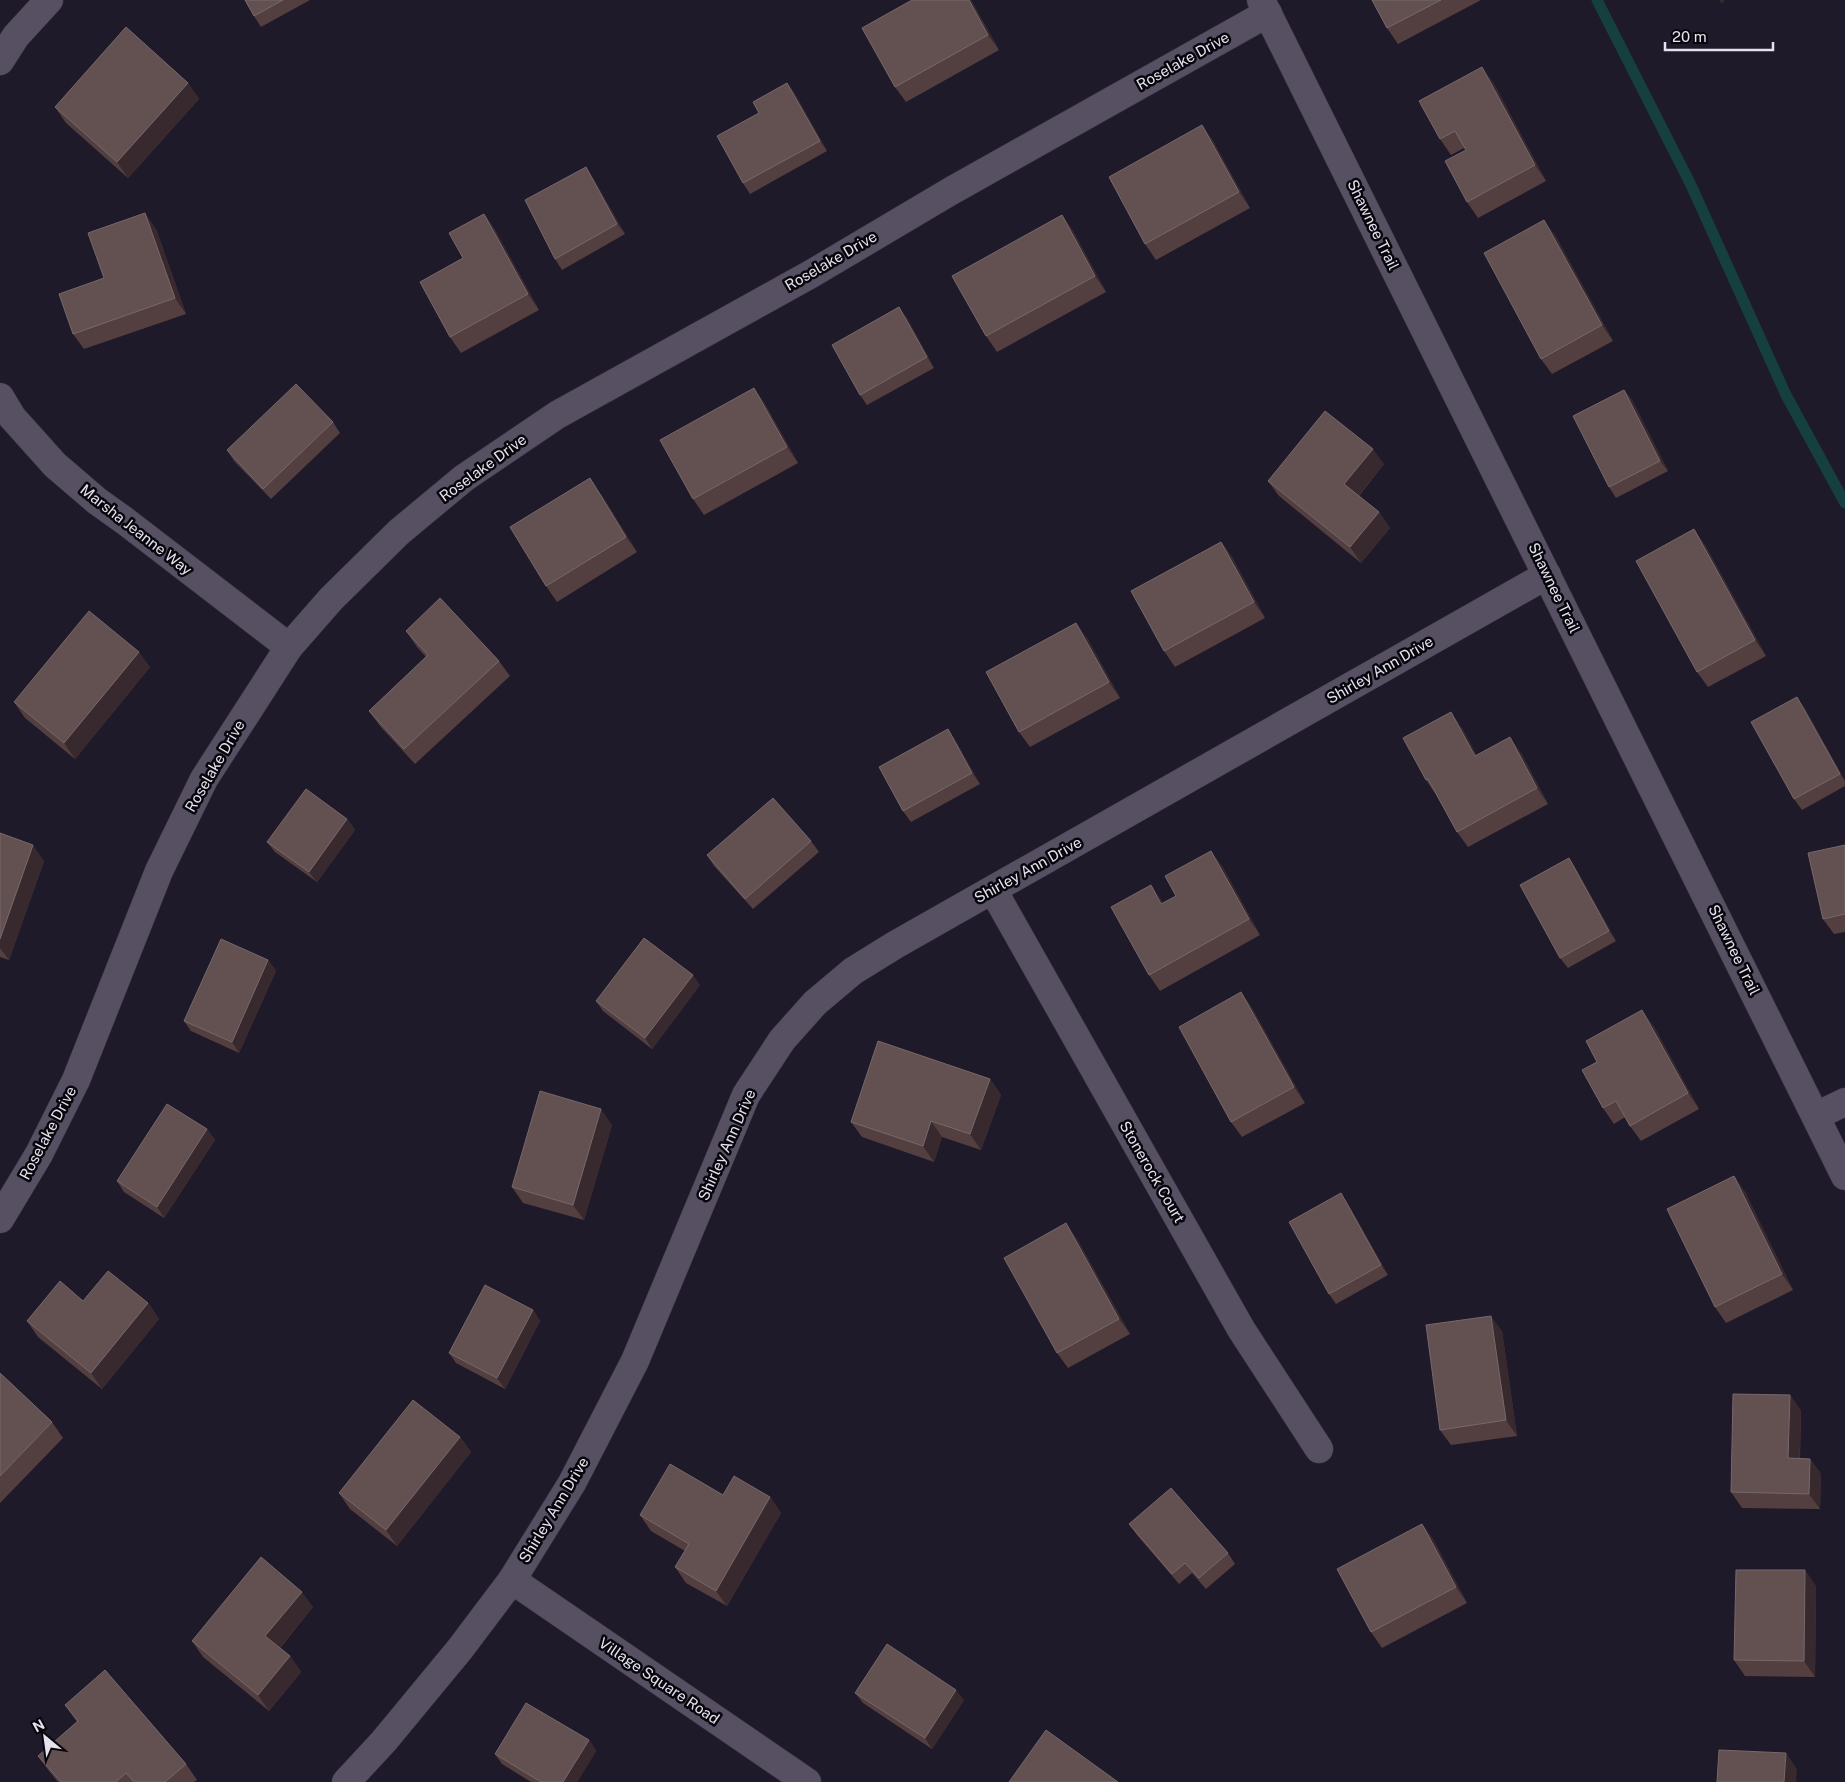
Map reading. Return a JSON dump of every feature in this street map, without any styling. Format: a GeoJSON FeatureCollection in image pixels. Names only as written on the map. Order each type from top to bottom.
{"type":"FeatureCollection","features":[{"type":"Feature","properties":{"kind":"street"},"geometry":{"type":"LineString","coordinates":[[0,61],[16,36],[49,0]]}},
{"type":"Feature","properties":{"kind":"street","name":"Shawnee Trail"},"geometry":{"type":"LineString","coordinates":[[1265,7],[1845,1176]]}},
{"type":"Feature","properties":{"kind":"street","name":"Roselake Drive"},"geometry":{"type":"LineString","coordinates":[[0,1219],[39,1154],[76,1080],[158,871],[204,779],[289,647],[331,599],[399,532],[464,478],[557,415],[811,274],[1265,7]]}},
{"type":"Feature","properties":{"kind":"street","name":"Marsha Jeanne Way"},"geometry":{"type":"LineString","coordinates":[[0,397],[12,417],[55,465],[97,501],[289,647]]}},
{"type":"Feature","properties":{"kind":"street","name":"Shirley Ann Drive"},"geometry":{"type":"LineString","coordinates":[[346,1782],[384,1742],[460,1649],[512,1580],[572,1483],[635,1361],[746,1095],[782,1040],[815,1003],[853,971],[895,945],[1547,575]]}},
{"type":"Feature","properties":{"kind":"street","name":"Stonerock Court"},"geometry":{"type":"LineString","coordinates":[[993,890],[1241,1329],[1319,1449]]}},
{"type":"Feature","properties":{"kind":"street"},"geometry":{"type":"LineString","coordinates":[[1816,1116],[1845,1102]]}},
{"type":"Feature","properties":{"kind":"street","name":"Village Square Road"},"geometry":{"type":"LineString","coordinates":[[512,1580],[807,1782]]}},
{"type":"Feature","properties":{"kind":"building"},"geometry":{"type":"Polygon","coordinates":[[[245,0],[283,0],[254,16],[245,0]]]}},
{"type":"Feature","properties":{"kind":"building"},"geometry":{"type":"Polygon","coordinates":[[[912,0],[969,0],[988,35],[895,87],[862,28],[912,0]]]}},
{"type":"Feature","properties":{"kind":"building"},"geometry":{"type":"Polygon","coordinates":[[[1372,0],[1441,0],[1387,28],[1372,0]]]}},
{"type":"Feature","properties":{"kind":"building"},"geometry":{"type":"Polygon","coordinates":[[[126,27],[188,83],[117,162],[55,107],[126,27]]]}},
{"type":"Feature","properties":{"kind":"building"},"geometry":{"type":"Polygon","coordinates":[[[1482,67],[1535,165],[1467,202],[1445,161],[1466,150],[1455,131],[1440,139],[1419,101],[1482,67]]]}},
{"type":"Feature","properties":{"kind":"building"},"geometry":{"type":"Polygon","coordinates":[[[787,83],[820,141],[743,183],[717,136],[759,113],[753,102],[787,83]]]}},
{"type":"Feature","properties":{"kind":"building"},"geometry":{"type":"Polygon","coordinates":[[[1202,125],[1239,192],[1145,244],[1109,177],[1202,125]]]}},
{"type":"Feature","properties":{"kind":"building"},"geometry":{"type":"Polygon","coordinates":[[[586,167],[617,224],[555,259],[525,200],[586,167]]]}},
{"type":"Feature","properties":{"kind":"building"},"geometry":{"type":"Polygon","coordinates":[[[145,213],[175,298],[73,334],[59,294],[104,278],[88,233],[145,213]]]}},
{"type":"Feature","properties":{"kind":"building"},"geometry":{"type":"Polygon","coordinates":[[[484,214],[528,294],[450,337],[420,282],[463,258],[449,233],[484,214]]]}},
{"type":"Feature","properties":{"kind":"building"},"geometry":{"type":"Polygon","coordinates":[[[1062,215],[1095,276],[986,336],[952,276],[1062,215]]]}},
{"type":"Feature","properties":{"kind":"building"},"geometry":{"type":"Polygon","coordinates":[[[1544,220],[1602,325],[1541,359],[1484,253],[1544,220]]]}},
{"type":"Feature","properties":{"kind":"building"},"geometry":{"type":"Polygon","coordinates":[[[899,307],[927,357],[860,395],[832,345],[899,307]]]}},
{"type":"Feature","properties":{"kind":"building"},"geometry":{"type":"Polygon","coordinates":[[[296,384],[333,422],[263,489],[227,450],[296,384]]]}},
{"type":"Feature","properties":{"kind":"building"},"geometry":{"type":"Polygon","coordinates":[[[754,388],[787,447],[693,499],[660,440],[754,388]]]}},
{"type":"Feature","properties":{"kind":"building"},"geometry":{"type":"Polygon","coordinates":[[[1624,390],[1660,461],[1609,487],[1573,416],[1624,390]]]}},
{"type":"Feature","properties":{"kind":"building"},"geometry":{"type":"Polygon","coordinates":[[[1325,411],[1373,449],[1344,484],[1379,512],[1350,547],[1268,481],[1325,411]]]}},
{"type":"Feature","properties":{"kind":"building"},"geometry":{"type":"Polygon","coordinates":[[[590,478],[626,537],[546,586],[510,527],[590,478]]]}},
{"type":"Feature","properties":{"kind":"building"},"geometry":{"type":"Polygon","coordinates":[[[1694,529],[1755,640],[1697,672],[1636,561],[1694,529]]]}},
{"type":"Feature","properties":{"kind":"building"},"geometry":{"type":"Polygon","coordinates":[[[1221,542],[1254,602],[1164,651],[1131,591],[1221,542]]]}},
{"type":"Feature","properties":{"kind":"building"},"geometry":{"type":"Polygon","coordinates":[[[440,598],[499,661],[404,749],[369,711],[428,655],[406,631],[440,598]]]}},
{"type":"Feature","properties":{"kind":"building"},"geometry":{"type":"Polygon","coordinates":[[[89,611],[139,652],[64,743],[14,702],[89,611]]]}},
{"type":"Feature","properties":{"kind":"building"},"geometry":{"type":"Polygon","coordinates":[[[1076,623],[1109,682],[1019,732],[986,672],[1076,623]]]}},
{"type":"Feature","properties":{"kind":"building"},"geometry":{"type":"Polygon","coordinates":[[[1797,697],[1840,774],[1794,799],[1751,722],[1797,697]]]}},
{"type":"Feature","properties":{"kind":"building"},"geometry":{"type":"Polygon","coordinates":[[[1451,712],[1475,756],[1510,737],[1537,788],[1457,832],[1403,738],[1451,712]]]}},
{"type":"Feature","properties":{"kind":"building"},"geometry":{"type":"Polygon","coordinates":[[[948,729],[972,773],[903,811],[879,767],[948,729]]]}},
{"type":"Feature","properties":{"kind":"building"},"geometry":{"type":"Polygon","coordinates":[[[306,789],[347,819],[309,872],[267,842],[306,789]]]}},
{"type":"Feature","properties":{"kind":"building"},"geometry":{"type":"Polygon","coordinates":[[[773,798],[811,841],[745,899],[707,855],[773,798]]]}},
{"type":"Feature","properties":{"kind":"building"},"geometry":{"type":"Polygon","coordinates":[[[0,833],[33,845],[0,939],[0,833]]]}},
{"type":"Feature","properties":{"kind":"building"},"geometry":{"type":"Polygon","coordinates":[[[1845,845],[1845,914],[1823,919],[1808,853],[1845,845]]]}},
{"type":"Feature","properties":{"kind":"building"},"geometry":{"type":"Polygon","coordinates":[[[1211,851],[1249,919],[1149,975],[1111,907],[1151,885],[1161,904],[1176,896],[1165,876],[1211,851]]]}},
{"type":"Feature","properties":{"kind":"building"},"geometry":{"type":"Polygon","coordinates":[[[1569,858],[1609,931],[1560,958],[1520,885],[1569,858]]]}},
{"type":"Feature","properties":{"kind":"building"},"geometry":{"type":"Polygon","coordinates":[[[644,938],[693,975],[645,1038],[596,1001],[644,938]]]}},
{"type":"Feature","properties":{"kind":"building"},"geometry":{"type":"Polygon","coordinates":[[[221,939],[268,960],[232,1042],[184,1021],[221,939]]]}},
{"type":"Feature","properties":{"kind":"building"},"geometry":{"type":"Polygon","coordinates":[[[1241,992],[1294,1087],[1231,1122],[1179,1027],[1241,992]]]}},
{"type":"Feature","properties":{"kind":"building"},"geometry":{"type":"Polygon","coordinates":[[[1642,1010],[1688,1093],[1630,1126],[1616,1101],[1603,1108],[1582,1070],[1597,1062],[1586,1041],[1642,1010]]]}},
{"type":"Feature","properties":{"kind":"building"},"geometry":{"type":"Polygon","coordinates":[[[878,1041],[990,1079],[970,1134],[931,1121],[923,1146],[851,1122],[878,1041]]]}},
{"type":"Feature","properties":{"kind":"building"},"geometry":{"type":"Polygon","coordinates":[[[540,1091],[601,1109],[573,1205],[512,1187],[540,1091]]]}},
{"type":"Feature","properties":{"kind":"building"},"geometry":{"type":"Polygon","coordinates":[[[167,1104],[207,1129],[157,1207],[117,1181],[167,1104]]]}},
{"type":"Feature","properties":{"kind":"building"},"geometry":{"type":"Polygon","coordinates":[[[1734,1176],[1782,1274],[1715,1307],[1667,1209],[1734,1176]]]}},
{"type":"Feature","properties":{"kind":"building"},"geometry":{"type":"Polygon","coordinates":[[[1341,1193],[1381,1265],[1329,1294],[1289,1222],[1341,1193]]]}},
{"type":"Feature","properties":{"kind":"building"},"geometry":{"type":"Polygon","coordinates":[[[1066,1223],[1119,1319],[1057,1353],[1004,1258],[1066,1223]]]}},
{"type":"Feature","properties":{"kind":"building"},"geometry":{"type":"Polygon","coordinates":[[[108,1271],[148,1303],[91,1373],[27,1321],[60,1281],[83,1301],[108,1271]]]}},
{"type":"Feature","properties":{"kind":"building"},"geometry":{"type":"Polygon","coordinates":[[[485,1285],[533,1310],[497,1378],[449,1353],[485,1285]]]}},
{"type":"Feature","properties":{"kind":"building"},"geometry":{"type":"Polygon","coordinates":[[[1491,1316],[1506,1420],[1440,1430],[1426,1325],[1491,1316]]]}},
{"type":"Feature","properties":{"kind":"building"},"geometry":{"type":"Polygon","coordinates":[[[0,1373],[52,1422],[0,1476],[0,1373]]]}},
{"type":"Feature","properties":{"kind":"building"},"geometry":{"type":"Polygon","coordinates":[[[1733,1394],[1790,1395],[1788,1458],[1810,1459],[1809,1494],[1731,1492],[1733,1394]]]}},
{"type":"Feature","properties":{"kind":"building"},"geometry":{"type":"Polygon","coordinates":[[[413,1400],[460,1437],[386,1530],[339,1493],[413,1400]]]}},
{"type":"Feature","properties":{"kind":"building"},"geometry":{"type":"Polygon","coordinates":[[[670,1464],[723,1495],[734,1476],[770,1497],[716,1591],[675,1567],[689,1544],[640,1515],[670,1464]]]}},
{"type":"Feature","properties":{"kind":"building"},"geometry":{"type":"Polygon","coordinates":[[[1171,1488],[1228,1553],[1199,1578],[1185,1563],[1172,1574],[1129,1524],[1171,1488]]]}},
{"type":"Feature","properties":{"kind":"building"},"geometry":{"type":"Polygon","coordinates":[[[1422,1524],[1456,1587],[1371,1632],[1337,1569],[1422,1524]]]}},
{"type":"Feature","properties":{"kind":"building"},"geometry":{"type":"Polygon","coordinates":[[[261,1557],[302,1592],[265,1636],[290,1656],[258,1695],[192,1641],[261,1557]]]}},
{"type":"Feature","properties":{"kind":"building"},"geometry":{"type":"Polygon","coordinates":[[[1736,1570],[1805,1570],[1804,1661],[1734,1660],[1736,1570]]]}},
{"type":"Feature","properties":{"kind":"building"},"geometry":{"type":"Polygon","coordinates":[[[887,1644],[956,1690],[925,1738],[855,1693],[887,1644]]]}},
{"type":"Feature","properties":{"kind":"building"},"geometry":{"type":"Polygon","coordinates":[[[105,1670],[186,1764],[165,1782],[134,1782],[126,1773],[116,1782],[61,1782],[38,1756],[78,1721],[65,1705],[105,1670]]]}},
{"type":"Feature","properties":{"kind":"building"},"geometry":{"type":"Polygon","coordinates":[[[526,1703],[589,1740],[563,1782],[541,1782],[495,1754],[526,1703]]]}},
{"type":"Feature","properties":{"kind":"building"},"geometry":{"type":"Polygon","coordinates":[[[1046,1730],[1118,1782],[1009,1782],[1046,1730]]]}},
{"type":"Feature","properties":{"kind":"building"},"geometry":{"type":"Polygon","coordinates":[[[1719,1750],[1786,1753],[1784,1782],[1717,1782],[1719,1750]]]}},
{"type":"Feature","properties":{"kind":"waterway"},"geometry":{"type":"LineString","coordinates":[[1597,0],[1691,185],[1786,395],[1845,503]]}}]}
